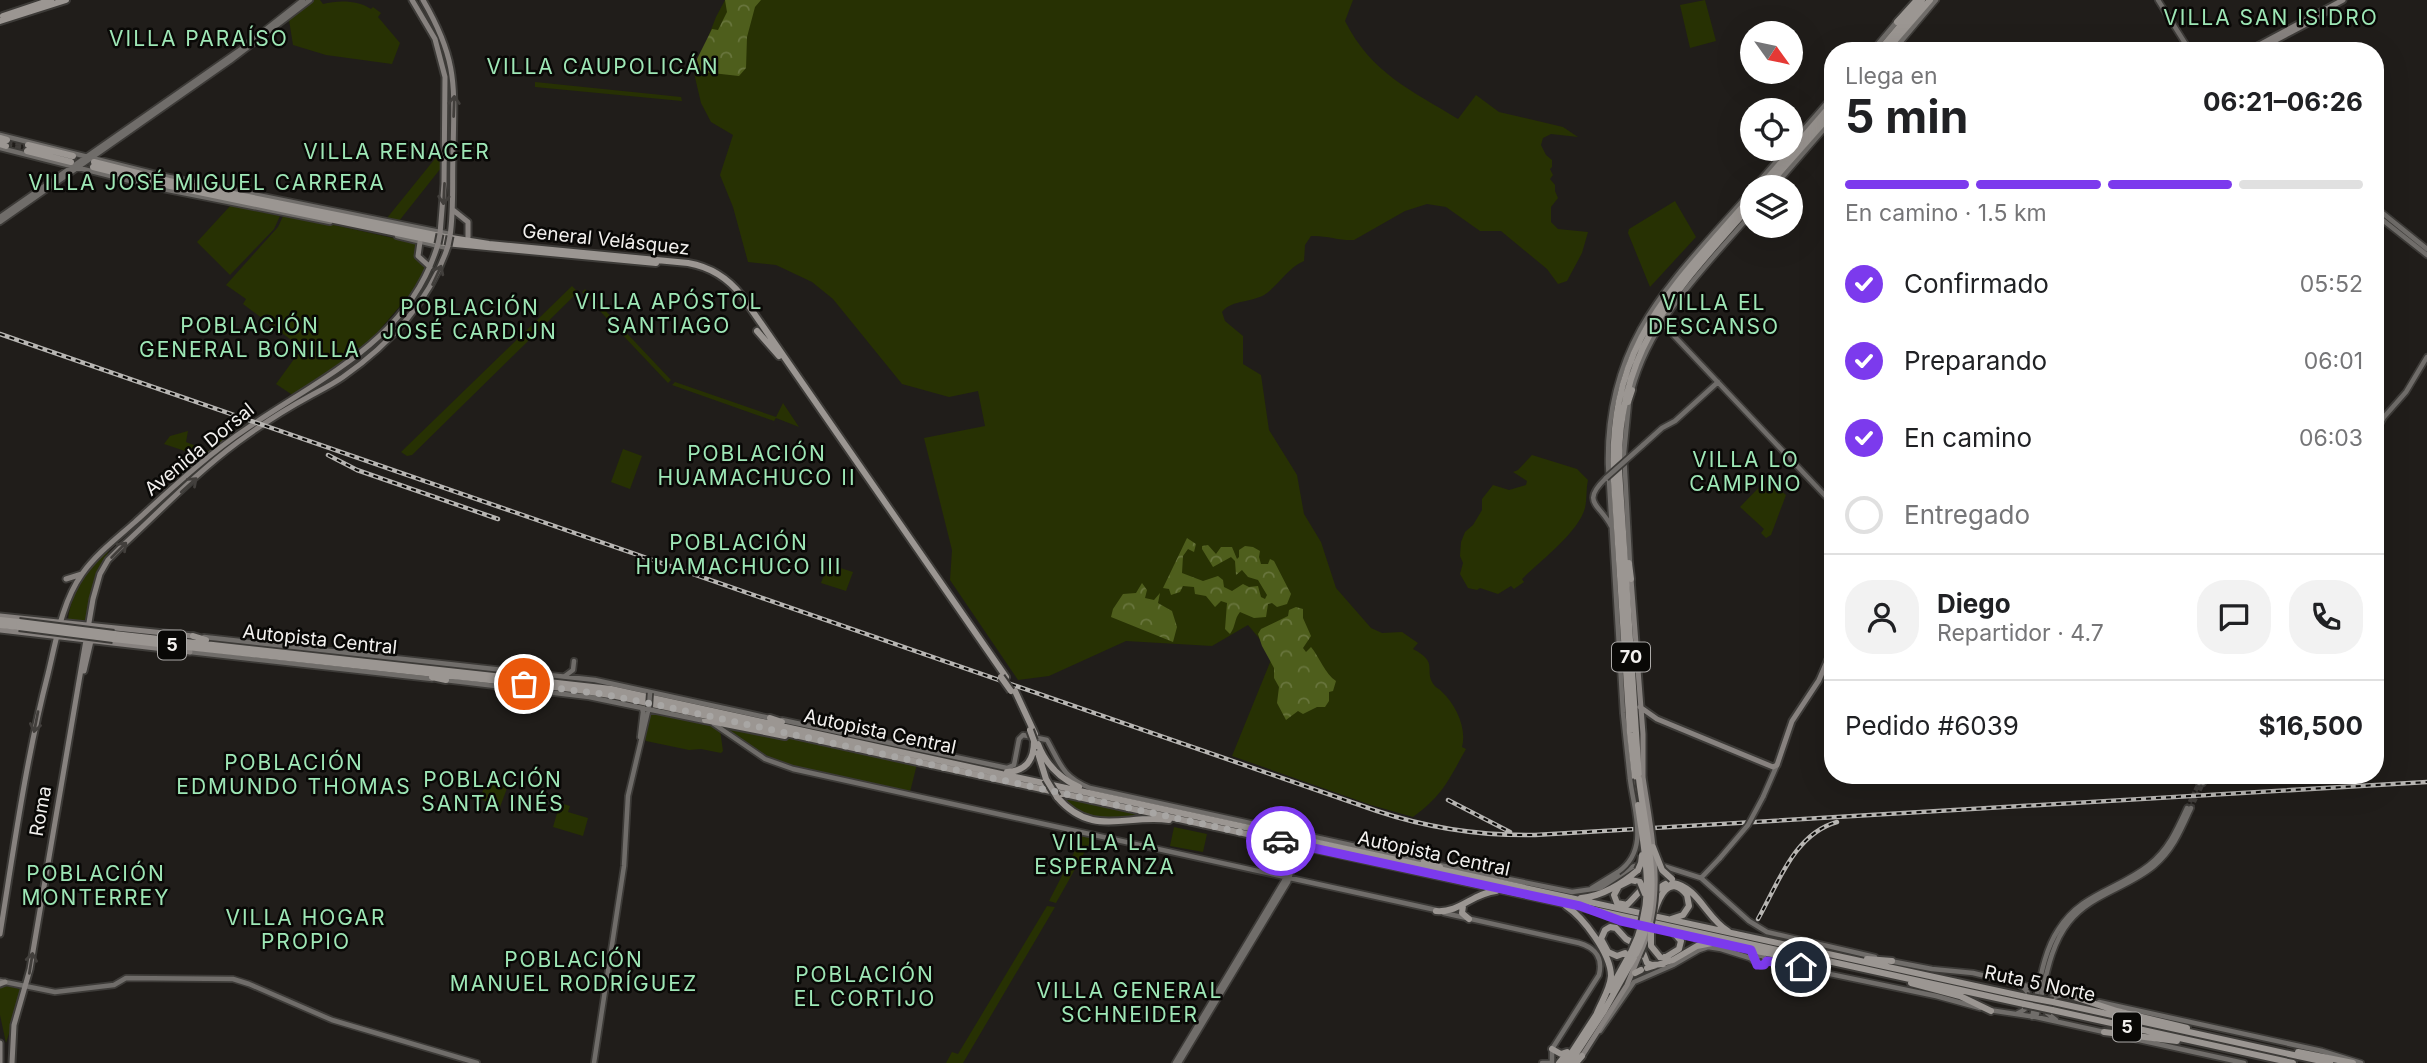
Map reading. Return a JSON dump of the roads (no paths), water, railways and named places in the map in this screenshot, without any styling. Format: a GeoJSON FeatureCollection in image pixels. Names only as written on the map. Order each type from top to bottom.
{"type":"FeatureCollection","features":[{"type":"Feature","properties":{"kind":"highway"},"geometry":{"type":"LineString","coordinates":[[0,19],[51,0]]}},
{"type":"Feature","properties":{"kind":"highway"},"geometry":{"type":"LineString","coordinates":[[0,19],[66,0]]}},
{"type":"Feature","properties":{"kind":"highway"},"geometry":{"type":"LineString","coordinates":[[1897,22],[1918,0]]}},
{"type":"Feature","properties":{"kind":"highway"},"geometry":{"type":"LineString","coordinates":[[1886,42],[1918,0]]}},
{"type":"Feature","properties":{"kind":"highway"},"geometry":{"type":"LineString","coordinates":[[1894,42],[1930,0]]}},
{"type":"Feature","properties":{"kind":"highway"},"geometry":{"type":"LineString","coordinates":[[1770,175],[1824,113]]}},
{"type":"Feature","properties":{"kind":"highway"},"geometry":{"type":"LineString","coordinates":[[1778,175],[1824,122]]}},
{"type":"Feature","properties":{"kind":"highway"},"geometry":{"type":"LineString","coordinates":[[28,148],[74,163]]}},
{"type":"Feature","properties":{"kind":"highway","name":"General Velásquez"},"geometry":{"type":"LineString","coordinates":[[92,161],[146,176],[444,237],[694,264],[713,270],[732,284],[1003,677]]}},
{"type":"Feature","properties":{"kind":"highway","name":"General Velásquez"},"geometry":{"type":"LineString","coordinates":[[92,161],[230,199],[445,243],[680,265],[702,270],[719,278],[734,292],[1013,691],[1034,737]]}},
{"type":"Feature","properties":{"kind":"highway"},"geometry":{"type":"LineString","coordinates":[[222,192],[268,197]]}},
{"type":"Feature","properties":{"kind":"highway"},"geometry":{"type":"LineString","coordinates":[[198,196],[230,199]]}},
{"type":"Feature","properties":{"kind":"highway","name":"70"},"geometry":{"type":"LineString","coordinates":[[1634,955],[1646,906],[1648,877],[1627,685],[1613,467],[1617,431],[1625,375],[1650,319],[1675,284],[1740,210]]}},
{"type":"Feature","properties":{"kind":"highway"},"geometry":{"type":"LineString","coordinates":[[294,211],[337,223]]}},
{"type":"Feature","properties":{"kind":"highway","name":"70"},"geometry":{"type":"LineString","coordinates":[[1570,1063],[1634,955],[1647,925],[1653,890],[1650,850],[1637,778],[1617,431],[1631,375],[1654,324],[1679,288],[1740,218]]}},
{"type":"Feature","properties":{"kind":"highway"},"geometry":{"type":"LineString","coordinates":[[525,243],[555,250]]}},
{"type":"Feature","properties":{"kind":"highway"},"geometry":{"type":"LineString","coordinates":[[506,250],[538,257]]}},
{"type":"Feature","properties":{"kind":"highway"},"geometry":{"type":"LineString","coordinates":[[757,331],[779,356]]}},
{"type":"Feature","properties":{"kind":"highway"},"geometry":{"type":"LineString","coordinates":[[1617,431],[1619,382]]}},
{"type":"Feature","properties":{"kind":"highway"},"geometry":{"type":"LineString","coordinates":[[1617,431],[1632,390]]}},
{"type":"Feature","properties":{"kind":"highway"},"geometry":{"type":"LineString","coordinates":[[1623,535],[1631,579]]}},
{"type":"Feature","properties":{"kind":"highway","name":"Autopista Central"},"geometry":{"type":"LineString","coordinates":[[0,623],[598,687],[1743,936]]}},
{"type":"Feature","properties":{"kind":"highway"},"geometry":{"type":"LineString","coordinates":[[193,636],[231,649]]}},
{"type":"Feature","properties":{"kind":"highway"},"geometry":{"type":"LineString","coordinates":[[1620,641],[1627,685]]}},
{"type":"Feature","properties":{"kind":"highway"},"geometry":{"type":"LineString","coordinates":[[190,652],[231,649]]}},
{"type":"Feature","properties":{"kind":"highway"},"geometry":{"type":"LineString","coordinates":[[397,667],[439,664]]}},
{"type":"Feature","properties":{"kind":"highway"},"geometry":{"type":"LineString","coordinates":[[397,667],[446,680]]}},
{"type":"Feature","properties":{"kind":"highway","name":"Autopista Central"},"geometry":{"type":"LineString","coordinates":[[397,667],[602,694],[1735,941]]}},
{"type":"Feature","properties":{"kind":"highway"},"geometry":{"type":"LineString","coordinates":[[770,718],[803,730]]}},
{"type":"Feature","properties":{"kind":"highway"},"geometry":{"type":"LineString","coordinates":[[705,720],[770,734],[810,738]]}},
{"type":"Feature","properties":{"kind":"highway"},"geometry":{"type":"LineString","coordinates":[[990,771],[1012,772],[1024,768],[1032,757],[1034,737]]}},
{"type":"Feature","properties":{"kind":"highway"},"geometry":{"type":"LineString","coordinates":[[1034,737],[1046,779],[1057,797],[1075,813],[1097,822],[1114,823],[1148,818],[1196,822]]}},
{"type":"Feature","properties":{"kind":"highway"},"geometry":{"type":"LineString","coordinates":[[1034,737],[1045,760],[1060,776],[1072,784],[1101,795]]}},
{"type":"Feature","properties":{"kind":"highway"},"geometry":{"type":"LineString","coordinates":[[1565,897],[1596,896],[1638,870],[1642,861],[1642,836]]}},
{"type":"Feature","properties":{"kind":"highway"},"geometry":{"type":"LineString","coordinates":[[1653,847],[1660,869],[1692,890],[1709,915]]}},
{"type":"Feature","properties":{"kind":"highway"},"geometry":{"type":"LineString","coordinates":[[1424,861],[1465,875]]}},
{"type":"Feature","properties":{"kind":"highway"},"geometry":{"type":"LineString","coordinates":[[1646,906],[1644,888],[1640,882],[1631,880],[1619,886],[1614,895],[1617,903],[1628,905],[1640,891],[1654,890],[1664,884],[1674,883],[1692,893],[1724,929],[1743,936]]}},
{"type":"Feature","properties":{"kind":"highway"},"geometry":{"type":"LineString","coordinates":[[1670,887],[1679,888],[1686,893],[1688,908],[1683,915],[1677,918],[1655,916],[1661,894],[1670,887]]}},
{"type":"Feature","properties":{"kind":"highway"},"geometry":{"type":"LineString","coordinates":[[1436,911],[1465,905],[1486,892],[1511,891]]}},
{"type":"Feature","properties":{"kind":"highway"},"geometry":{"type":"LineString","coordinates":[[1558,902],[1582,918],[1609,965],[1610,983],[1599,1015]]}},
{"type":"Feature","properties":{"kind":"highway"},"geometry":{"type":"LineString","coordinates":[[1465,905],[1462,912],[1469,919]]}},
{"type":"Feature","properties":{"kind":"highway"},"geometry":{"type":"LineString","coordinates":[[1580,906],[1621,921],[1674,933],[1751,950],[1819,960]]}},
{"type":"Feature","properties":{"kind":"highway"},"geometry":{"type":"LineString","coordinates":[[1651,925],[1651,946],[1661,960]]}},
{"type":"Feature","properties":{"kind":"highway"},"geometry":{"type":"LineString","coordinates":[[1634,955],[1617,956],[1608,952],[1601,939],[1605,929],[1616,928],[1626,939],[1641,947],[1648,963],[1701,944],[1725,944]]}},
{"type":"Feature","properties":{"kind":"highway"},"geometry":{"type":"LineString","coordinates":[[1640,973],[1680,947],[1680,939],[1674,933]]}},
{"type":"Feature","properties":{"kind":"highway","name":"Ruta 5 Norte"},"geometry":{"type":"LineString","coordinates":[[1743,936],[2025,1001]]}},
{"type":"Feature","properties":{"kind":"highway","name":"Ruta 5 Norte"},"geometry":{"type":"LineString","coordinates":[[1735,941],[2330,1063]]}},
{"type":"Feature","properties":{"kind":"highway"},"geometry":{"type":"LineString","coordinates":[[1751,950],[1756,960]]}},
{"type":"Feature","properties":{"kind":"highway"},"geometry":{"type":"LineString","coordinates":[[1837,956],[1892,961]]}},
{"type":"Feature","properties":{"kind":"highway"},"geometry":{"type":"LineString","coordinates":[[1878,972],[1960,996],[1992,1011]]}},
{"type":"Feature","properties":{"kind":"highway"},"geometry":{"type":"LineString","coordinates":[[1599,1015],[1625,981]]}},
{"type":"Feature","properties":{"kind":"highway"},"geometry":{"type":"LineString","coordinates":[[2074,997],[2208,1036]]}},
{"type":"Feature","properties":{"kind":"highway","name":"Ruta 5 Norte"},"geometry":{"type":"LineString","coordinates":[[2053,1006],[2293,1063]]}},
{"type":"Feature","properties":{"kind":"highway","name":"70"},"geometry":{"type":"LineString","coordinates":[[1565,1063],[1582,1035],[1599,1015]]}},
{"type":"Feature","properties":{"kind":"highway"},"geometry":{"type":"LineString","coordinates":[[2104,1032],[2203,1043]]}},
{"type":"Feature","properties":{"kind":"highway"},"geometry":{"type":"LineString","coordinates":[[1559,1063],[1582,1035]]}},
{"type":"Feature","properties":{"kind":"highway"},"geometry":{"type":"LineString","coordinates":[[1554,1046],[1560,1053],[1569,1051]]}},
{"type":"Feature","properties":{"kind":"highway"},"geometry":{"type":"LineString","coordinates":[[2271,1050],[2314,1054],[2353,1063]]}},
{"type":"Feature","properties":{"kind":"highway"},"geometry":{"type":"LineString","coordinates":[[2260,1056],[2280,1063]]}},
{"type":"Feature","properties":{"kind":"main road"},"geometry":{"type":"LineString","coordinates":[[2,142],[63,164],[92,161],[303,0]]}},
{"type":"Feature","properties":{"kind":"main road"},"geometry":{"type":"LineString","coordinates":[[253,39],[310,0]]}},
{"type":"Feature","properties":{"kind":"main road","name":"Avenida Dorsal"},"geometry":{"type":"LineString","coordinates":[[88,641],[88,626],[97,583],[108,560],[234,445],[378,338],[414,298],[430,267],[438,245],[444,197],[446,93],[443,65],[437,44],[412,0]]}},
{"type":"Feature","properties":{"kind":"main road","name":"Avenida Dorsal"},"geometry":{"type":"LineString","coordinates":[[0,934],[35,726],[61,623],[71,594],[82,575],[112,543],[196,467],[236,436],[344,377],[391,337],[430,288],[448,247],[452,222],[453,75],[444,40],[423,0]]}},
{"type":"Feature","properties":{"kind":"main road"},"geometry":{"type":"LineString","coordinates":[[1901,42],[1936,0]]}},
{"type":"Feature","properties":{"kind":"main road"},"geometry":{"type":"LineString","coordinates":[[2158,0],[2184,42]]}},
{"type":"Feature","properties":{"kind":"main road"},"geometry":{"type":"LineString","coordinates":[[2265,42],[2343,0]]}},
{"type":"Feature","properties":{"kind":"main road"},"geometry":{"type":"LineString","coordinates":[[2272,42],[2349,0]]}},
{"type":"Feature","properties":{"kind":"main road"},"geometry":{"type":"LineString","coordinates":[[1880,42],[1897,22]]}},
{"type":"Feature","properties":{"kind":"main road"},"geometry":{"type":"LineString","coordinates":[[429,43],[437,44]]}},
{"type":"Feature","properties":{"kind":"main road"},"geometry":{"type":"LineString","coordinates":[[1803,131],[1824,106]]}},
{"type":"Feature","properties":{"kind":"main road"},"geometry":{"type":"LineString","coordinates":[[1784,175],[1824,129]]}},
{"type":"Feature","properties":{"kind":"main road"},"geometry":{"type":"LineString","coordinates":[[2,142],[450,235]]}},
{"type":"Feature","properties":{"kind":"main road"},"geometry":{"type":"LineString","coordinates":[[114,164],[120,158]]}},
{"type":"Feature","properties":{"kind":"main road"},"geometry":{"type":"LineString","coordinates":[[1765,175],[1777,161]]}},
{"type":"Feature","properties":{"kind":"main road"},"geometry":{"type":"LineString","coordinates":[[0,220],[74,163]]}},
{"type":"Feature","properties":{"kind":"main road"},"geometry":{"type":"LineString","coordinates":[[74,163],[198,196],[448,247]]}},
{"type":"Feature","properties":{"kind":"main road"},"geometry":{"type":"LineString","coordinates":[[0,220],[74,163]]}},
{"type":"Feature","properties":{"kind":"main road"},"geometry":{"type":"LineString","coordinates":[[63,164],[65,172]]}},
{"type":"Feature","properties":{"kind":"main road"},"geometry":{"type":"LineString","coordinates":[[1580,1060],[1627,985],[1634,955],[1655,916],[1653,847],[1625,735],[1608,450],[1611,414],[1619,382],[1640,328],[1660,295],[1740,204]]}},
{"type":"Feature","properties":{"kind":"main road"},"geometry":{"type":"LineString","coordinates":[[453,210],[469,224],[468,237]]}},
{"type":"Feature","properties":{"kind":"main road"},"geometry":{"type":"LineString","coordinates":[[2384,214],[2427,249]]}},
{"type":"Feature","properties":{"kind":"main road"},"geometry":{"type":"LineString","coordinates":[[452,222],[461,217]]}},
{"type":"Feature","properties":{"kind":"main road"},"geometry":{"type":"LineString","coordinates":[[2384,221],[2427,255]]}},
{"type":"Feature","properties":{"kind":"main road"},"geometry":{"type":"LineString","coordinates":[[1578,892],[1595,887],[1618,872],[1632,860],[1637,845],[1637,778],[1642,726],[1624,449],[1632,390],[1641,361],[1661,322],[1681,294],[1740,227]]}},
{"type":"Feature","properties":{"kind":"main road"},"geometry":{"type":"LineString","coordinates":[[420,242],[417,254],[430,267]]}},
{"type":"Feature","properties":{"kind":"main road"},"geometry":{"type":"LineString","coordinates":[[424,261],[433,258]]}},
{"type":"Feature","properties":{"kind":"main road"},"geometry":{"type":"LineString","coordinates":[[1661,322],[1824,495]]}},
{"type":"Feature","properties":{"kind":"main road"},"geometry":{"type":"LineString","coordinates":[[2384,417],[2406,392],[2427,357]]}},
{"type":"Feature","properties":{"kind":"main road"},"geometry":{"type":"LineString","coordinates":[[1613,532],[1608,520],[1596,509],[1593,500],[1595,489],[1718,382]]}},
{"type":"Feature","properties":{"kind":"main road"},"geometry":{"type":"LineString","coordinates":[[167,505],[169,512]]}},
{"type":"Feature","properties":{"kind":"main road"},"geometry":{"type":"LineString","coordinates":[[66,579],[82,575]]}},
{"type":"Feature","properties":{"kind":"main road"},"geometry":{"type":"LineString","coordinates":[[37,635],[33,628],[38,620]]}},
{"type":"Feature","properties":{"kind":"main road"},"geometry":{"type":"LineString","coordinates":[[0,623],[38,620],[595,680],[1007,768],[1012,768],[1015,764],[1019,738],[1030,735],[1047,740],[1063,770],[1073,780],[1087,787],[1550,889],[1578,892],[1600,888],[1632,867],[1644,864],[1665,865],[1701,878],[1749,921],[1770,934],[1929,969],[1965,971],[2322,1051],[2361,1063]]}},
{"type":"Feature","properties":{"kind":"main road"},"geometry":{"type":"LineString","coordinates":[[0,623],[37,635],[57,638],[589,696],[649,707],[705,720],[724,729],[765,759],[793,769],[1582,943],[1597,953],[1600,973],[1554,1046],[1551,1063],[1542,1063]]}},
{"type":"Feature","properties":{"kind":"main road","name":"Roma"},"geometry":{"type":"LineString","coordinates":[[26,987],[88,641]]}},
{"type":"Feature","properties":{"kind":"main road"},"geometry":{"type":"LineString","coordinates":[[563,677],[572,672],[574,661]]}},
{"type":"Feature","properties":{"kind":"main road"},"geometry":{"type":"LineString","coordinates":[[1701,878],[1748,825],[1771,778],[1789,721],[1824,662]]}},
{"type":"Feature","properties":{"kind":"main road"},"geometry":{"type":"LineString","coordinates":[[1775,766],[1791,723],[1824,668]]}},
{"type":"Feature","properties":{"kind":"main road"},"geometry":{"type":"LineString","coordinates":[[593,1061],[624,867],[628,796],[649,707],[649,692]]}},
{"type":"Feature","properties":{"kind":"main road"},"geometry":{"type":"LineString","coordinates":[[640,741],[643,712],[641,707]]}},
{"type":"Feature","properties":{"kind":"main road"},"geometry":{"type":"LineString","coordinates":[[1640,707],[1646,714],[1657,719],[1775,766]]}},
{"type":"Feature","properties":{"kind":"main road"},"geometry":{"type":"LineString","coordinates":[[1642,726],[1647,719],[1657,719]]}},
{"type":"Feature","properties":{"kind":"main road"},"geometry":{"type":"LineString","coordinates":[[2034,1017],[2054,948],[2062,932],[2078,912],[2105,892],[2139,877],[2159,862],[2177,839],[2189,808]]}},
{"type":"Feature","properties":{"kind":"main road"},"geometry":{"type":"LineString","coordinates":[[1177,1063],[1287,878],[1298,835]]}},
{"type":"Feature","properties":{"kind":"main road"},"geometry":{"type":"LineString","coordinates":[[1634,955],[1642,967],[1651,970],[1696,949],[1709,947],[1756,960],[1762,955],[1767,961],[2244,1063]]}},
{"type":"Feature","properties":{"kind":"main road"},"geometry":{"type":"LineString","coordinates":[[1595,1036],[1607,1023],[1640,973],[1709,947]]}},
{"type":"Feature","properties":{"kind":"main road"},"geometry":{"type":"LineString","coordinates":[[2,982],[55,992],[116,984],[126,978],[233,979],[337,1021],[477,1063]]}},
{"type":"Feature","properties":{"kind":"main road"},"geometry":{"type":"LineString","coordinates":[[2014,1014],[2026,1009],[2030,999],[2026,990],[2016,983]]}},
{"type":"Feature","properties":{"kind":"main road"},"geometry":{"type":"LineString","coordinates":[[12,1063],[14,1025],[26,987]]}},
{"type":"Feature","properties":{"kind":"main road"},"geometry":{"type":"LineString","coordinates":[[2060,1023],[2048,1014],[2045,1006],[2052,997],[2065,995]]}},
{"type":"Feature","properties":{"kind":"main road"},"geometry":{"type":"LineString","coordinates":[[0,1043],[0,1063]]}},
{"type":"Feature","properties":{"kind":"tunnel"},"geometry":{"type":"LineString","coordinates":[[7,140],[28,145]]}},
{"type":"Feature","properties":{"kind":"tunnel"},"geometry":{"type":"LineString","coordinates":[[6,146],[27,151]]}},
{"type":"Feature","properties":{"kind":"tunnel"},"geometry":{"type":"LineString","coordinates":[[2187,808],[2199,784]]}},
{"type":"Feature","properties":{"kind":"tunnel"},"geometry":{"type":"LineString","coordinates":[[2191,808],[2203,784]]}},
{"type":"Feature","properties":{"kind":"railway"},"geometry":{"type":"LineString","coordinates":[[0,334],[1377,811],[1435,826],[1495,834],[1535,835],[2427,782]]}},
{"type":"Feature","properties":{"kind":"railway"},"geometry":{"type":"LineString","coordinates":[[328,455],[357,470],[498,519]]}},
{"type":"Feature","properties":{"kind":"railway"},"geometry":{"type":"LineString","coordinates":[[1448,800],[1510,832]]}},
{"type":"Feature","properties":{"kind":"railway"},"geometry":{"type":"LineString","coordinates":[[1758,919],[1780,876],[1798,849],[1809,837],[1837,822]]}},
{"type":"Feature","properties":{"kind":"district","name":"VILLA SAN ISIDRO"},"geometry":{"type":"Point","coordinates":[2271,18]}},
{"type":"Feature","properties":{"kind":"district","name":"VILLA PARAÍSO"},"geometry":{"type":"Point","coordinates":[199,39]}},
{"type":"Feature","properties":{"kind":"district","name":"VILLA CAUPOLICÁN"},"geometry":{"type":"Point","coordinates":[603,67]}},
{"type":"Feature","properties":{"kind":"district","name":"VILLA RENACER"},"geometry":{"type":"Point","coordinates":[397,152]}},
{"type":"Feature","properties":{"kind":"district","name":"VILLA JOSÉ MIGUEL CARRERA"},"geometry":{"type":"Point","coordinates":[207,183]}},
{"type":"Feature","properties":{"kind":"district","name":"VILLA APÓSTOL SANTIAGO"},"geometry":{"type":"Point","coordinates":[669,314]}},
{"type":"Feature","properties":{"kind":"district","name":"VILLA EL DESCANSO"},"geometry":{"type":"Point","coordinates":[1714,315]}},
{"type":"Feature","properties":{"kind":"district","name":"POBLACIÓN JOSÉ CARDIJN"},"geometry":{"type":"Point","coordinates":[470,320]}},
{"type":"Feature","properties":{"kind":"district","name":"POBLACIÓN GENERAL BONILLA"},"geometry":{"type":"Point","coordinates":[250,338]}},
{"type":"Feature","properties":{"kind":"district","name":"POBLACIÓN HUAMACHUCO II"},"geometry":{"type":"Point","coordinates":[757,466]}},
{"type":"Feature","properties":{"kind":"district","name":"VILLA LO CAMPINO"},"geometry":{"type":"Point","coordinates":[1746,472]}},
{"type":"Feature","properties":{"kind":"district","name":"POBLACIÓN HUAMACHUCO III"},"geometry":{"type":"Point","coordinates":[739,555]}},
{"type":"Feature","properties":{"kind":"district","name":"POBLACIÓN EDMUNDO THOMAS"},"geometry":{"type":"Point","coordinates":[294,775]}},
{"type":"Feature","properties":{"kind":"district","name":"POBLACIÓN SANTA INÉS"},"geometry":{"type":"Point","coordinates":[493,792]}},
{"type":"Feature","properties":{"kind":"district","name":"VILLA LA ESPERANZA"},"geometry":{"type":"Point","coordinates":[1105,855]}},
{"type":"Feature","properties":{"kind":"district","name":"POBLACIÓN MONTERREY"},"geometry":{"type":"Point","coordinates":[96,886]}},
{"type":"Feature","properties":{"kind":"district","name":"VILLA HOGAR PROPIO"},"geometry":{"type":"Point","coordinates":[306,930]}},
{"type":"Feature","properties":{"kind":"district","name":"POBLACIÓN MANUEL RODRÍGUEZ"},"geometry":{"type":"Point","coordinates":[574,972]}},
{"type":"Feature","properties":{"kind":"district","name":"POBLACIÓN EL CORTIJO"},"geometry":{"type":"Point","coordinates":[865,987]}},
{"type":"Feature","properties":{"kind":"district","name":"VILLA GENERAL SCHNEIDER"},"geometry":{"type":"Point","coordinates":[1130,1003]}}]}
